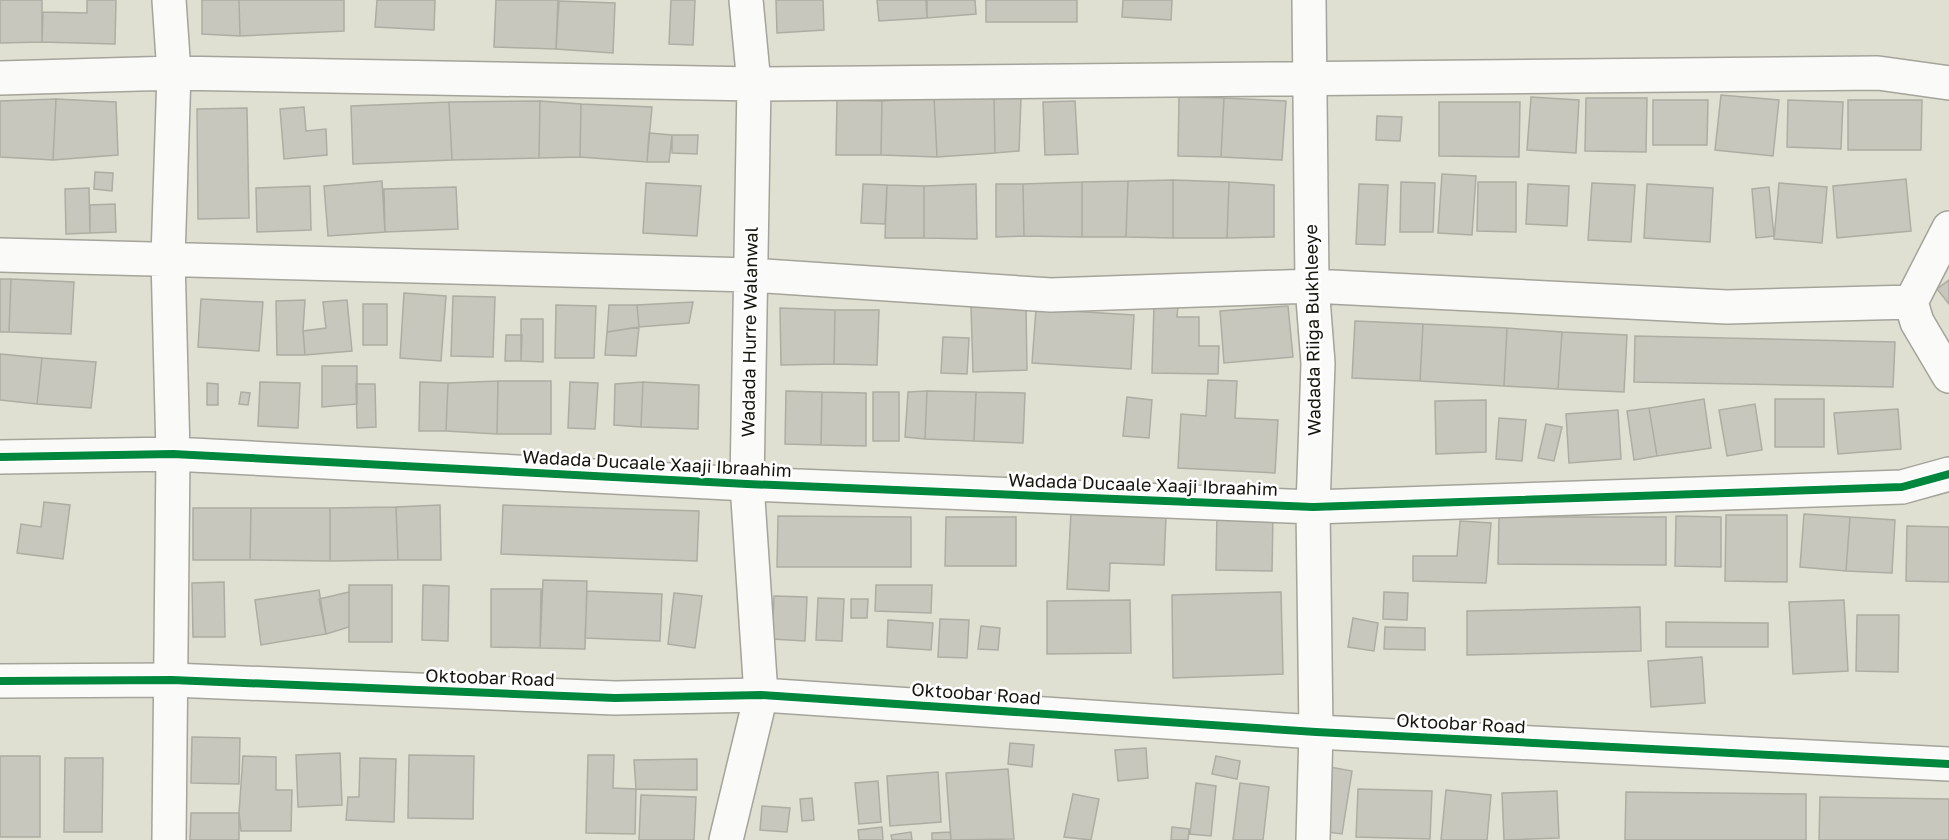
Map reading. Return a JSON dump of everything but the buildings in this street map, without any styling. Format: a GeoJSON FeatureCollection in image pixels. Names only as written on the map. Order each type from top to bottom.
{"type":"FeatureCollection","features":[{"type":"Feature","properties":{"kind":"street"},"geometry":{"type":"LineString","coordinates":[[169,0],[174,73],[168,258],[173,454],[169,840]]}},
{"type":"Feature","properties":{"kind":"street","name":"Wadada Hurre Walanwal"},"geometry":{"type":"LineString","coordinates":[[726,840],[760,695],[747,484],[754,84],[746,0]]}},
{"type":"Feature","properties":{"kind":"street","name":"Wadada Riiga Bukhleeye"},"geometry":{"type":"LineString","coordinates":[[1309,0],[1312,286],[1318,363],[1313,507],[1316,732],[1313,840]]}},
{"type":"Feature","properties":{"kind":"street"},"geometry":{"type":"LineString","coordinates":[[0,78],[174,73],[754,84],[1878,73],[1949,82]]}},
{"type":"Feature","properties":{"kind":"street"},"geometry":{"type":"LineString","coordinates":[[1949,228],[1911,302],[1917,322],[1940,365],[1949,376]]}},
{"type":"Feature","properties":{"kind":"street"},"geometry":{"type":"LineString","coordinates":[[0,255],[751,275],[1051,295],[1312,286],[1727,307],[1911,302]]}},
{"type":"Feature","properties":{"kind":"street","name":"Wadada Ducaale Xaaji Ibraahim"},"geometry":{"type":"LineString","coordinates":[[0,457],[173,454],[747,484],[1313,507],[1902,487],[1949,474]]}},
{"type":"Feature","properties":{"kind":"street","name":"Oktoobar Road"},"geometry":{"type":"LineString","coordinates":[[0,681],[172,680],[615,698],[760,695],[1316,732],[1949,764]]}},
{"type":"Feature","properties":{"kind":"cycle path"},"geometry":{"type":"LineString","coordinates":[[0,457],[173,454],[747,484],[1313,507],[1902,487],[1949,474]]}},
{"type":"Feature","properties":{"kind":"cycle path"},"geometry":{"type":"LineString","coordinates":[[0,681],[172,680],[615,698],[761,695],[1316,732],[1949,764]]}}]}
